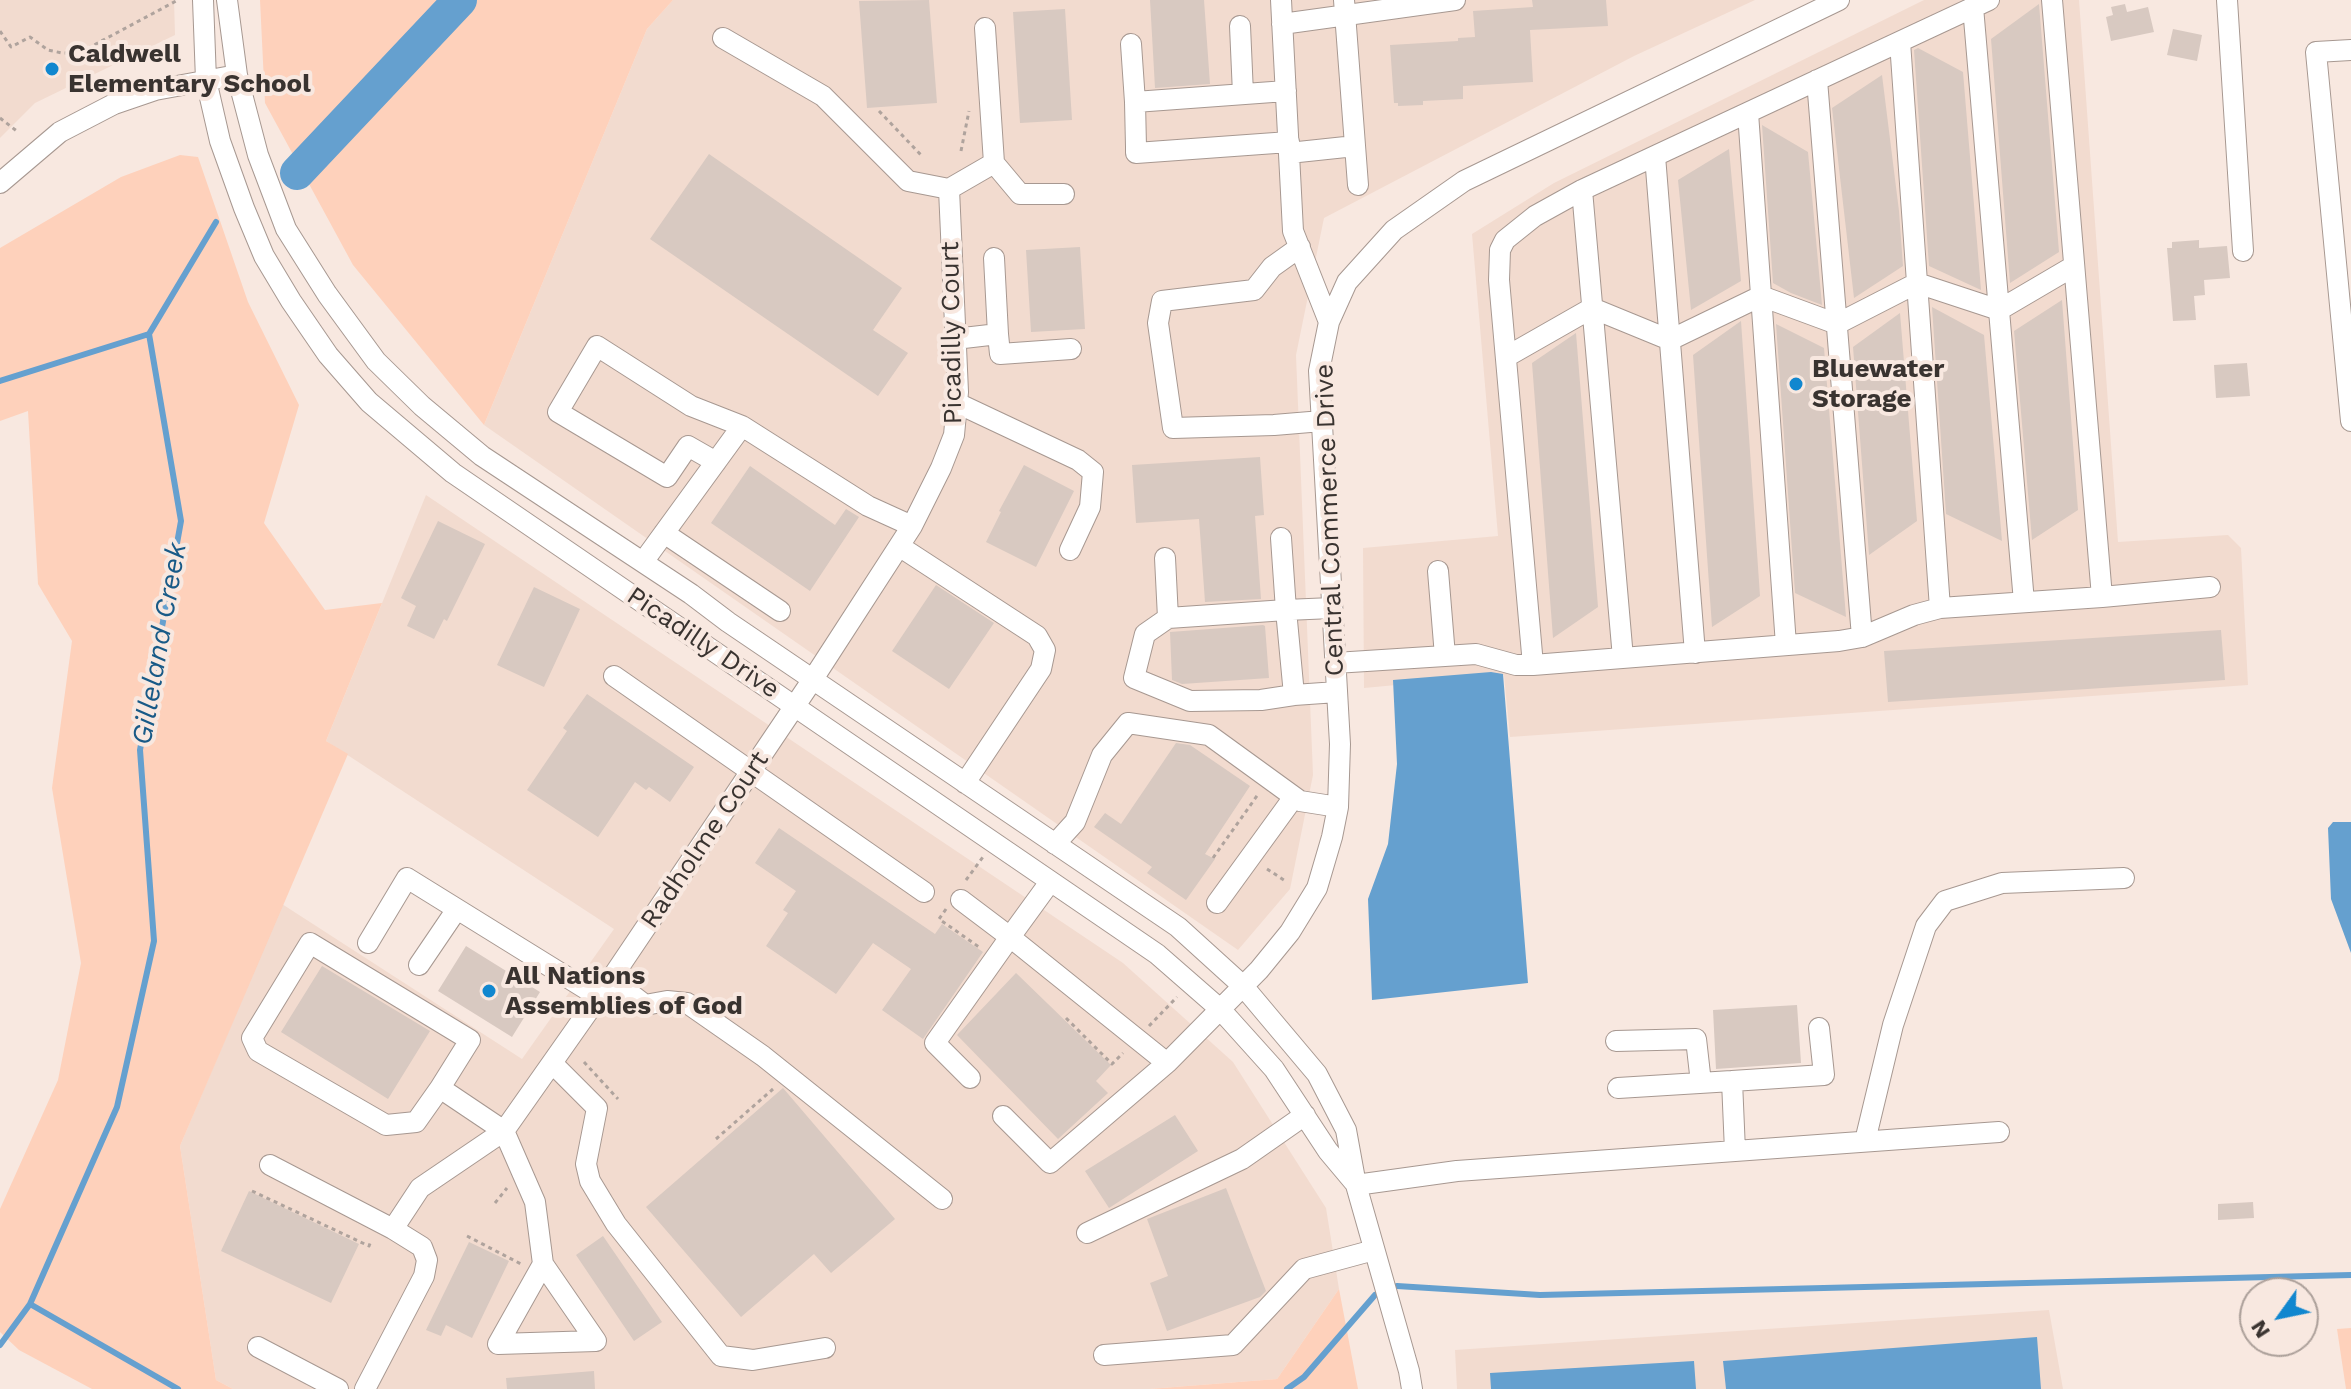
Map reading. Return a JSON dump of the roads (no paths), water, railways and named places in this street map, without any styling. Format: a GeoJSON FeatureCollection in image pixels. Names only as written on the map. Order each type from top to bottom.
{"type":"FeatureCollection","features":[{"type":"Feature","properties":{"kind":"street","name":"Picadilly Drive"},"geometry":{"type":"LineString","coordinates":[[203,0],[206,80],[220,141],[244,208],[264,256],[291,301],[328,355],[369,402],[403,434],[453,473],[1157,954],[1220,1009],[1274,1069],[1328,1151],[1356,1185]]}},
{"type":"Feature","properties":{"kind":"street","name":"Picadilly Drive"},"geometry":{"type":"LineString","coordinates":[[227,0],[237,75],[258,155],[286,229],[327,294],[376,361],[422,406],[482,456],[643,562],[1178,927],[1243,986],[1317,1074],[1346,1130],[1356,1185],[1412,1389]]}},
{"type":"Feature","properties":{"kind":"street"},"geometry":{"type":"LineString","coordinates":[[1281,0],[1293,231],[1329,322]]}},
{"type":"Feature","properties":{"kind":"street"},"geometry":{"type":"LineString","coordinates":[[1282,24],[1344,8],[1455,0]]}},
{"type":"Feature","properties":{"kind":"street","name":"Central Commerce Drive"},"geometry":{"type":"LineString","coordinates":[[1003,1116],[1050,1163],[1167,1063],[1243,986],[1290,932],[1317,888],[1338,807],[1340,744],[1319,371],[1329,322],[1347,282],[1394,230],[1464,181],[1839,0]]}},
{"type":"Feature","properties":{"kind":"street"},"geometry":{"type":"LineString","coordinates":[[2052,0],[2102,597]]}},
{"type":"Feature","properties":{"kind":"street"},"geometry":{"type":"LineString","coordinates":[[2227,0],[2243,251]]}},
{"type":"Feature","properties":{"kind":"street"},"geometry":{"type":"LineString","coordinates":[[1533,665],[1499,280],[1500,250],[1515,230],[1582,190],[1981,4],[1999,310],[2024,602]]}},
{"type":"Feature","properties":{"kind":"street"},"geometry":{"type":"LineString","coordinates":[[1344,8],[1358,185]]}},
{"type":"Feature","properties":{"kind":"street"},"geometry":{"type":"LineString","coordinates":[[1240,26],[1243,94]]}},
{"type":"Feature","properties":{"kind":"street"},"geometry":{"type":"LineString","coordinates":[[985,28],[994,163],[1020,194],[1064,194]]}},
{"type":"Feature","properties":{"kind":"street"},"geometry":{"type":"LineString","coordinates":[[723,38],[823,96],[908,181],[949,189],[994,163]]}},
{"type":"Feature","properties":{"kind":"street"},"geometry":{"type":"LineString","coordinates":[[1900,42],[1940,608]]}},
{"type":"Feature","properties":{"kind":"street"},"geometry":{"type":"LineString","coordinates":[[1131,44],[1136,153],[1355,146]]}},
{"type":"Feature","properties":{"kind":"street"},"geometry":{"type":"LineString","coordinates":[[2351,50],[2316,52],[2351,421]]}},
{"type":"Feature","properties":{"kind":"street"},"geometry":{"type":"LineString","coordinates":[[0,183],[60,132],[114,104],[155,90],[237,75]]}},
{"type":"Feature","properties":{"kind":"street"},"geometry":{"type":"LineString","coordinates":[[1817,80],[1862,637]]}},
{"type":"Feature","properties":{"kind":"street"},"geometry":{"type":"LineString","coordinates":[[1135,102],[1286,91]]}},
{"type":"Feature","properties":{"kind":"street"},"geometry":{"type":"LineString","coordinates":[[1748,113],[1786,645]]}},
{"type":"Feature","properties":{"kind":"street"},"geometry":{"type":"LineString","coordinates":[[1655,156],[1695,653]]}},
{"type":"Feature","properties":{"kind":"street","name":"Picadilly Court"},"geometry":{"type":"LineString","coordinates":[[813,679],[912,526],[954,435],[957,403],[949,189]]}},
{"type":"Feature","properties":{"kind":"street"},"geometry":{"type":"LineString","coordinates":[[1582,190],[1623,658]]}},
{"type":"Feature","properties":{"kind":"street"},"geometry":{"type":"LineString","coordinates":[[1300,247],[1272,267],[1254,290],[1162,301],[1158,323],[1173,428],[1322,421]]}},
{"type":"Feature","properties":{"kind":"street"},"geometry":{"type":"LineString","coordinates":[[994,258],[1000,354],[1071,349]]}},
{"type":"Feature","properties":{"kind":"street"},"geometry":{"type":"LineString","coordinates":[[1592,308],[1670,340],[1761,296],[1837,324],[1917,283],[1999,310],[2074,266]]}},
{"type":"Feature","properties":{"kind":"street"},"geometry":{"type":"LineString","coordinates":[[1506,357],[1592,308]]}},
{"type":"Feature","properties":{"kind":"street"},"geometry":{"type":"LineString","coordinates":[[955,339],[998,334]]}},
{"type":"Feature","properties":{"kind":"street"},"geometry":{"type":"LineString","coordinates":[[716,462],[688,446],[667,477],[558,412],[597,346],[691,406],[742,426],[868,506],[912,526]]}},
{"type":"Feature","properties":{"kind":"street"},"geometry":{"type":"LineString","coordinates":[[957,403],[1078,460],[1093,472],[1090,507],[1070,550]]}},
{"type":"Feature","properties":{"kind":"street"},"geometry":{"type":"LineString","coordinates":[[643,562],[742,426]]}},
{"type":"Feature","properties":{"kind":"street"},"geometry":{"type":"LineString","coordinates":[[664,533],[780,611]]}},
{"type":"Feature","properties":{"kind":"street"},"geometry":{"type":"LineString","coordinates":[[1281,538],[1294,695]]}},
{"type":"Feature","properties":{"kind":"street"},"geometry":{"type":"LineString","coordinates":[[899,546],[1037,636],[1045,650],[1041,669],[965,783]]}},
{"type":"Feature","properties":{"kind":"street"},"geometry":{"type":"LineString","coordinates":[[1165,558],[1168,618]]}},
{"type":"Feature","properties":{"kind":"street"},"geometry":{"type":"LineString","coordinates":[[1438,571],[1445,656]]}},
{"type":"Feature","properties":{"kind":"street"},"geometry":{"type":"LineString","coordinates":[[1335,663],[1484,654],[1516,665],[1533,665],[1695,653],[1862,637],[1914,615],[1940,608],[2210,587]]}},
{"type":"Feature","properties":{"kind":"street"},"geometry":{"type":"LineString","coordinates":[[1332,608],[1168,618],[1145,634],[1134,678],[1190,701],[1261,700],[1337,692]]}},
{"type":"Feature","properties":{"kind":"street"},"geometry":{"type":"LineString","coordinates":[[614,676],[924,892]]}},
{"type":"Feature","properties":{"kind":"street","name":"Radholme Court"},"geometry":{"type":"LineString","coordinates":[[504,1131],[599,997],[813,679]]}},
{"type":"Feature","properties":{"kind":"street"},"geometry":{"type":"LineString","coordinates":[[1055,844],[1075,822],[1102,755],[1128,723],[1209,735],[1300,801],[1338,807]]}},
{"type":"Feature","properties":{"kind":"street"},"geometry":{"type":"LineString","coordinates":[[1217,903],[1294,797]]}},
{"type":"Feature","properties":{"kind":"street"},"geometry":{"type":"LineString","coordinates":[[368,943],[407,878],[599,997]]}},
{"type":"Feature","properties":{"kind":"street"},"geometry":{"type":"LineString","coordinates":[[1865,1141],[1893,1025],[1926,926],[1945,901],[2002,883],[2124,878]]}},
{"type":"Feature","properties":{"kind":"street"},"geometry":{"type":"LineString","coordinates":[[970,1078],[935,1043],[1050,882]]}},
{"type":"Feature","properties":{"kind":"street"},"geometry":{"type":"LineString","coordinates":[[961,900],[1167,1063]]}},
{"type":"Feature","properties":{"kind":"street"},"geometry":{"type":"LineString","coordinates":[[419,965],[457,909]]}},
{"type":"Feature","properties":{"kind":"street"},"geometry":{"type":"LineString","coordinates":[[310,943],[470,1040],[440,1088],[416,1122],[386,1125],[258,1051],[252,1038],[310,943]]}},
{"type":"Feature","properties":{"kind":"street"},"geometry":{"type":"LineString","coordinates":[[611,979],[645,1005],[667,1001],[687,1003],[763,1056],[942,1199]]}},
{"type":"Feature","properties":{"kind":"street"},"geometry":{"type":"LineString","coordinates":[[1618,1088],[1824,1075],[1819,1028]]}},
{"type":"Feature","properties":{"kind":"street"},"geometry":{"type":"LineString","coordinates":[[1616,1041],[1696,1039],[1701,1083]]}},
{"type":"Feature","properties":{"kind":"street"},"geometry":{"type":"LineString","coordinates":[[552,1063],[597,1108],[586,1164],[590,1181],[616,1224],[721,1356],[753,1360],[825,1348]]}},
{"type":"Feature","properties":{"kind":"street"},"geometry":{"type":"LineString","coordinates":[[1732,1081],[1735,1151]]}},
{"type":"Feature","properties":{"kind":"street"},"geometry":{"type":"LineString","coordinates":[[440,1088],[504,1131],[535,1202],[535,1265],[498,1344],[596,1341],[535,1265]]}},
{"type":"Feature","properties":{"kind":"street"},"geometry":{"type":"LineString","coordinates":[[1087,1233],[1242,1159],[1305,1115]]}},
{"type":"Feature","properties":{"kind":"street"},"geometry":{"type":"LineString","coordinates":[[393,1229],[420,1188],[504,1131]]}},
{"type":"Feature","properties":{"kind":"street"},"geometry":{"type":"LineString","coordinates":[[1356,1185],[1457,1171],[1999,1132]]}},
{"type":"Feature","properties":{"kind":"street"},"geometry":{"type":"LineString","coordinates":[[270,1165],[422,1247],[427,1260],[424,1276],[365,1389]]}},
{"type":"Feature","properties":{"kind":"street"},"geometry":{"type":"LineString","coordinates":[[1104,1355],[1233,1345],[1304,1269],[1374,1250]]}},
{"type":"Feature","properties":{"kind":"street"},"geometry":{"type":"LineString","coordinates":[[258,1347],[338,1389]]}},
{"type":"Feature","properties":{"kind":"water"},"geometry":{"type":"Polygon","coordinates":[[[1491,672],[1503,674],[1528,983],[1372,1000],[1368,899],[1388,844],[1397,764],[1393,680],[1491,672]]]}},
{"type":"Feature","properties":{"kind":"water"},"geometry":{"type":"Polygon","coordinates":[[[2333,822],[2351,822],[2351,953],[2331,899],[2328,828],[2333,822]]]}},
{"type":"Feature","properties":{"kind":"water"},"geometry":{"type":"Polygon","coordinates":[[[2037,1337],[2041,1389],[1726,1389],[1723,1361],[2037,1337]]]}},
{"type":"Feature","properties":{"kind":"water"},"geometry":{"type":"Polygon","coordinates":[[[1694,1361],[1696,1389],[1491,1389],[1490,1373],[1694,1361]]]}},
{"type":"Feature","properties":{"kind":"waterway","name":"Gilleland Creek"},"geometry":{"type":"LineString","coordinates":[[297,173],[460,0]]}},
{"type":"Feature","properties":{"kind":"waterway","name":"Gilleland Creek"},"geometry":{"type":"LineString","coordinates":[[0,1345],[30,1304],[117,1107],[154,941],[140,750],[181,521],[149,334],[216,222]]}},
{"type":"Feature","properties":{"kind":"waterway"},"geometry":{"type":"LineString","coordinates":[[0,381],[149,334]]}},
{"type":"Feature","properties":{"kind":"waterway"},"geometry":{"type":"LineString","coordinates":[[1397,1286],[1540,1295],[2351,1275]]}},
{"type":"Feature","properties":{"kind":"waterway"},"geometry":{"type":"LineString","coordinates":[[1287,1389],[1304,1377],[1375,1295]]}},
{"type":"Feature","properties":{"kind":"waterway"},"geometry":{"type":"LineString","coordinates":[[30,1304],[178,1389]]}},
{"type":"Feature","properties":{"kind":"place","name":"Caldwell Elementary School"},"geometry":{"type":"Point","coordinates":[52,69]}},
{"type":"Feature","properties":{"kind":"place","name":"Bluewater Storage"},"geometry":{"type":"Point","coordinates":[1796,384]}},
{"type":"Feature","properties":{"kind":"place","name":"All Nations Assemblies of God"},"geometry":{"type":"Point","coordinates":[489,991]}}]}
